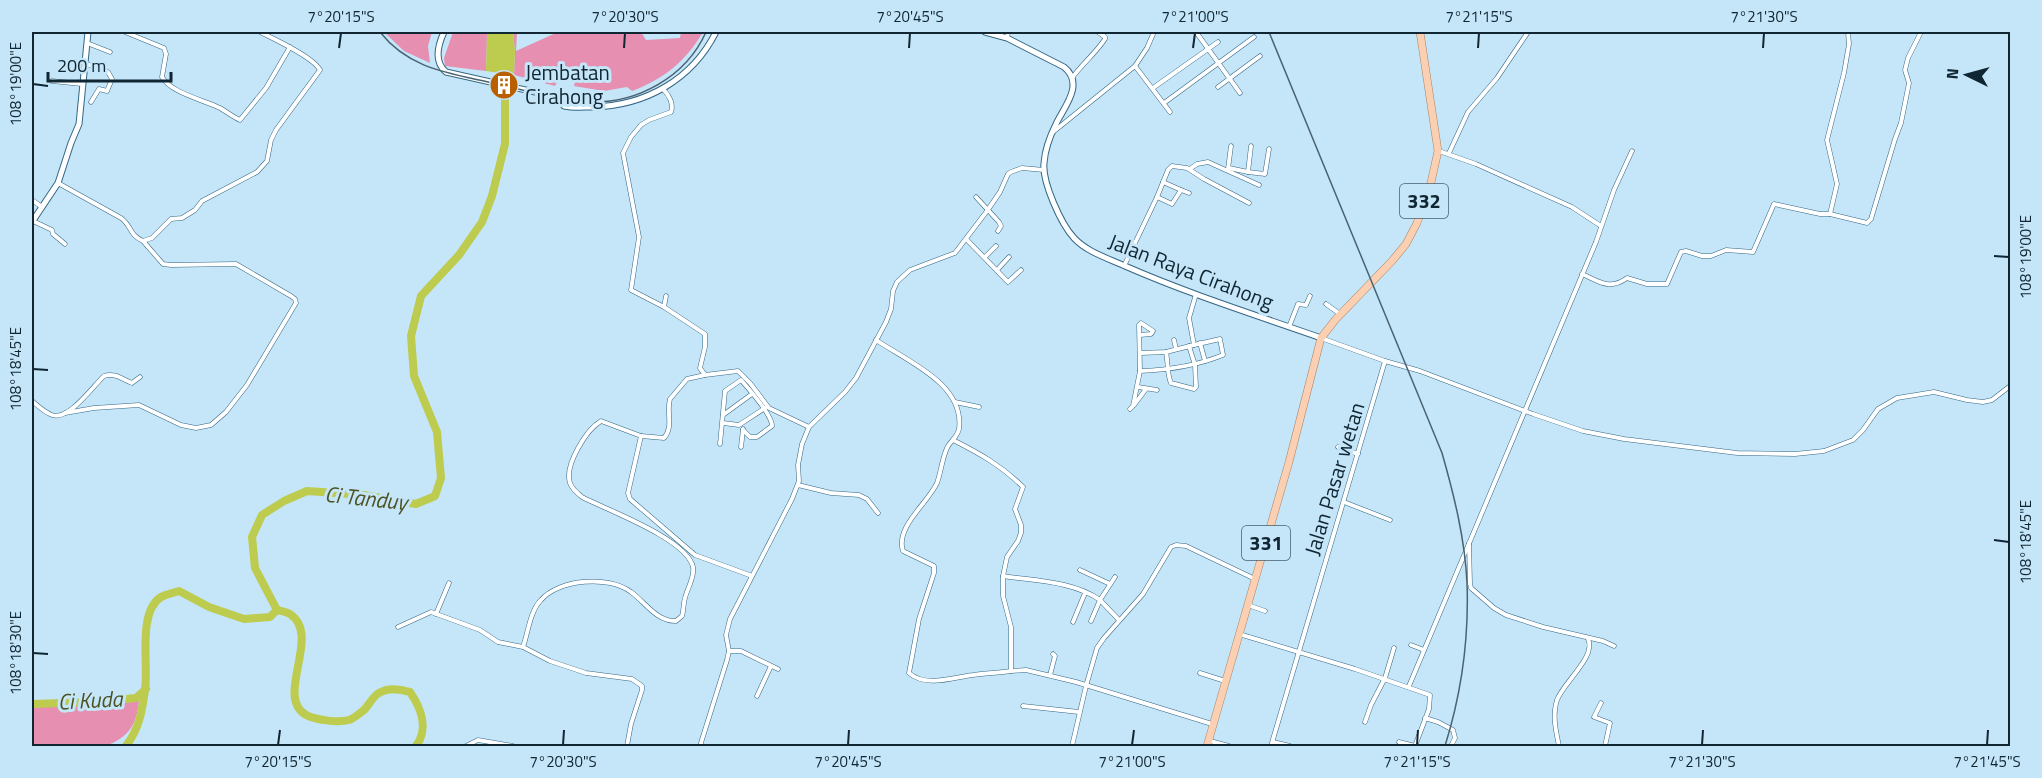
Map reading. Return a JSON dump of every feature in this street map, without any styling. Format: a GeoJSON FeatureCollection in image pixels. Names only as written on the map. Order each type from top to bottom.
{"type":"FeatureCollection","features":[{"type":"Feature","properties":{"kind":"main road","name":"332"},"geometry":{"type":"LineString","coordinates":[[1321,338],[1392,261],[1410,237],[1430,187],[1438,151],[1420,32]]}},
{"type":"Feature","properties":{"kind":"main road","name":"331"},"geometry":{"type":"LineString","coordinates":[[1208,743],[1256,580],[1321,338]]}},
{"type":"Feature","properties":{"kind":"street"},"geometry":{"type":"LineString","coordinates":[[65,244],[53,234],[52,230],[32,221],[58,183],[79,124],[88,32]]}},
{"type":"Feature","properties":{"kind":"street"},"geometry":{"type":"LineString","coordinates":[[125,32],[166,50],[162,77],[165,82],[240,120],[266,88],[290,46]]}},
{"type":"Feature","properties":{"kind":"street"},"geometry":{"type":"LineString","coordinates":[[141,38],[143,32]]}},
{"type":"Feature","properties":{"kind":"street"},"geometry":{"type":"LineString","coordinates":[[143,241],[152,238],[171,219],[182,218],[195,210],[202,201],[250,177],[266,164],[271,140],[276,130],[321,70],[290,46],[260,32]]}},
{"type":"Feature","properties":{"kind":"street"},"geometry":{"type":"LineString","coordinates":[[444,32],[440,41],[438,58],[441,68],[446,72],[557,97],[568,106],[607,107],[636,100],[663,89],[687,72],[703,53],[716,32]]}},
{"type":"Feature","properties":{"kind":"street"},"geometry":{"type":"LineString","coordinates":[[985,32],[1007,35],[1064,67],[1071,79],[1080,66],[1094,55],[1105,39],[1106,37],[1098,32]]}},
{"type":"Feature","properties":{"kind":"street"},"geometry":{"type":"LineString","coordinates":[[1053,132],[1135,66],[1154,32]]}},
{"type":"Feature","properties":{"kind":"street"},"geometry":{"type":"LineString","coordinates":[[1196,32],[1240,93]]}},
{"type":"Feature","properties":{"kind":"street"},"geometry":{"type":"LineString","coordinates":[[1449,153],[1468,112],[1497,78],[1528,32]]}},
{"type":"Feature","properties":{"kind":"street"},"geometry":{"type":"LineString","coordinates":[[1830,213],[1837,184],[1827,140],[1844,73],[1849,44],[1848,32]]}},
{"type":"Feature","properties":{"kind":"street"},"geometry":{"type":"LineString","coordinates":[[1582,274],[1611,286],[1631,278],[1647,284],[1667,284],[1681,252],[1711,255],[1726,250],[1753,252],[1774,204],[1820,214],[1830,213],[1866,223],[1871,219],[1901,123],[1909,83],[1905,70],[1908,58],[1921,32]]}},
{"type":"Feature","properties":{"kind":"street"},"geometry":{"type":"LineString","coordinates":[[1164,103],[1254,37]]}},
{"type":"Feature","properties":{"kind":"street"},"geometry":{"type":"LineString","coordinates":[[1153,88],[1218,42]]}},
{"type":"Feature","properties":{"kind":"street"},"geometry":{"type":"LineString","coordinates":[[86,43],[110,52]]}},
{"type":"Feature","properties":{"kind":"street"},"geometry":{"type":"LineString","coordinates":[[1218,87],[1260,56]]}},
{"type":"Feature","properties":{"kind":"street"},"geometry":{"type":"LineString","coordinates":[[84,63],[108,72],[112,79],[106,91],[99,89],[91,102]]}},
{"type":"Feature","properties":{"kind":"street"},"geometry":{"type":"LineString","coordinates":[[1135,66],[1170,112]]}},
{"type":"Feature","properties":{"kind":"street","name":"Jalan Raya Cirahong"},"geometry":{"type":"LineString","coordinates":[[1071,79],[1073,86],[1071,99],[1048,142],[1044,170],[1047,185],[1063,222],[1074,238],[1100,256],[1196,294],[1321,338]]}},
{"type":"Feature","properties":{"kind":"street"},"geometry":{"type":"LineString","coordinates":[[52,81],[82,84]]}},
{"type":"Feature","properties":{"kind":"street"},"geometry":{"type":"LineString","coordinates":[[663,89],[672,106],[671,112],[641,125],[631,137],[623,153],[639,237],[630,288],[705,334],[705,347],[700,368],[705,375]]}},
{"type":"Feature","properties":{"kind":"street"},"geometry":{"type":"LineString","coordinates":[[1228,169],[1231,146]]}},
{"type":"Feature","properties":{"kind":"street"},"geometry":{"type":"LineString","coordinates":[[1248,172],[1251,146]]}},
{"type":"Feature","properties":{"kind":"street"},"geometry":{"type":"LineString","coordinates":[[1228,169],[1265,174],[1269,149]]}},
{"type":"Feature","properties":{"kind":"street"},"geometry":{"type":"LineString","coordinates":[[1438,151],[1449,153],[1572,207],[1601,226]]}},
{"type":"Feature","properties":{"kind":"street"},"geometry":{"type":"LineString","coordinates":[[1409,686],[1524,410],[1540,377],[1632,151]]}},
{"type":"Feature","properties":{"kind":"street"},"geometry":{"type":"LineString","coordinates":[[1190,169],[1197,164],[1208,162],[1228,169],[1259,185]]}},
{"type":"Feature","properties":{"kind":"street"},"geometry":{"type":"LineString","coordinates":[[1125,266],[1172,166],[1190,169],[1249,203]]}},
{"type":"Feature","properties":{"kind":"street"},"geometry":{"type":"LineString","coordinates":[[700,747],[729,651],[727,627],[798,485],[800,456],[808,427],[850,386],[891,309],[893,291],[897,282],[910,270],[950,256],[967,240],[1000,192],[1008,174],[1022,168],[1044,170]]}},
{"type":"Feature","properties":{"kind":"street"},"geometry":{"type":"LineString","coordinates":[[1163,182],[1189,193]]}},
{"type":"Feature","properties":{"kind":"street"},"geometry":{"type":"LineString","coordinates":[[58,183],[121,218],[128,224],[134,237],[143,241],[163,264],[171,266],[236,264],[291,296],[296,303],[247,386],[226,412],[211,425],[196,428],[181,425],[139,405],[94,408],[65,413]]}},
{"type":"Feature","properties":{"kind":"street"},"geometry":{"type":"LineString","coordinates":[[1157,198],[1172,204],[1181,190]]}},
{"type":"Feature","properties":{"kind":"street"},"geometry":{"type":"LineString","coordinates":[[976,197],[1000,225],[998,231]]}},
{"type":"Feature","properties":{"kind":"street"},"geometry":{"type":"LineString","coordinates":[[32,200],[42,207]]}},
{"type":"Feature","properties":{"kind":"street"},"geometry":{"type":"LineString","coordinates":[[967,240],[1010,282],[1021,270]]}},
{"type":"Feature","properties":{"kind":"street"},"geometry":{"type":"LineString","coordinates":[[985,257],[996,246]]}},
{"type":"Feature","properties":{"kind":"street"},"geometry":{"type":"LineString","coordinates":[[997,270],[1010,257]]}},
{"type":"Feature","properties":{"kind":"street"},"geometry":{"type":"LineString","coordinates":[[1166,352],[1171,383],[1194,389],[1196,387],[1195,365],[1189,322],[1196,294]]}},
{"type":"Feature","properties":{"kind":"street"},"geometry":{"type":"LineString","coordinates":[[664,307],[666,296]]}},
{"type":"Feature","properties":{"kind":"street"},"geometry":{"type":"LineString","coordinates":[[1289,327],[1298,304],[1306,305],[1310,296]]}},
{"type":"Feature","properties":{"kind":"street"},"geometry":{"type":"LineString","coordinates":[[1326,304],[1341,315]]}},
{"type":"Feature","properties":{"kind":"street"},"geometry":{"type":"LineString","coordinates":[[1140,334],[1140,371],[1138,387],[1131,408],[1146,389]]}},
{"type":"Feature","properties":{"kind":"street"},"geometry":{"type":"LineString","coordinates":[[1321,338],[1420,371],[1575,428],[1624,439],[1731,453],[1795,454],[1824,451],[1853,440],[1878,409],[1897,398],[1934,392],[1983,402],[1992,400],[2010,386]]}},
{"type":"Feature","properties":{"kind":"street"},"geometry":{"type":"LineString","coordinates":[[1140,371],[1169,370],[1223,356],[1220,339],[1166,352],[1141,352]]}},
{"type":"Feature","properties":{"kind":"street"},"geometry":{"type":"LineString","coordinates":[[876,340],[940,381],[955,402],[958,430],[947,446],[936,485],[927,500],[915,513],[901,544],[903,551],[934,567],[916,632],[909,673],[918,678],[943,681],[974,674],[1026,670],[1050,675],[1213,725]]}},
{"type":"Feature","properties":{"kind":"street"},"geometry":{"type":"LineString","coordinates":[[1174,340],[1176,349]]}},
{"type":"Feature","properties":{"kind":"street"},"geometry":{"type":"LineString","coordinates":[[1200,343],[1205,361]]}},
{"type":"Feature","properties":{"kind":"street","name":"Jalan Pasar wetan"},"geometry":{"type":"LineString","coordinates":[[1272,745],[1386,361]]}},
{"type":"Feature","properties":{"kind":"street"},"geometry":{"type":"LineString","coordinates":[[523,647],[534,611],[541,599],[572,583],[610,581],[630,591],[651,611],[665,619],[672,621],[679,619],[683,614],[684,601],[693,573],[693,565],[689,558],[655,532],[582,497],[570,483],[572,462],[587,433],[594,425],[601,421],[641,436],[659,438],[666,436],[670,426],[668,403],[687,379],[738,371],[768,408],[808,427]]}},
{"type":"Feature","properties":{"kind":"street"},"geometry":{"type":"LineString","coordinates":[[32,401],[51,415],[58,416],[76,406],[104,376],[110,374],[132,383],[140,377]]}},
{"type":"Feature","properties":{"kind":"street"},"geometry":{"type":"LineString","coordinates":[[720,444],[724,394],[729,387],[741,380],[772,420],[772,426],[755,437],[750,437],[743,430]]}},
{"type":"Feature","properties":{"kind":"street"},"geometry":{"type":"LineString","coordinates":[[1138,387],[1157,390]]}},
{"type":"Feature","properties":{"kind":"street"},"geometry":{"type":"LineString","coordinates":[[723,415],[752,394]]}},
{"type":"Feature","properties":{"kind":"street"},"geometry":{"type":"LineString","coordinates":[[955,402],[979,407]]}},
{"type":"Feature","properties":{"kind":"street"},"geometry":{"type":"LineString","coordinates":[[723,423],[739,424],[768,408]]}},
{"type":"Feature","properties":{"kind":"street"},"geometry":{"type":"LineString","coordinates":[[742,440],[741,447],[744,422]]}},
{"type":"Feature","properties":{"kind":"street"},"geometry":{"type":"LineString","coordinates":[[641,436],[628,493],[630,499],[695,555],[752,576]]}},
{"type":"Feature","properties":{"kind":"street"},"geometry":{"type":"LineString","coordinates":[[953,440],[991,460],[1023,487],[1015,509],[1021,525],[1021,533],[1007,557],[1003,576],[1003,596],[1011,627],[1011,671]]}},
{"type":"Feature","properties":{"kind":"street"},"geometry":{"type":"LineString","coordinates":[[1338,447],[1358,454]]}},
{"type":"Feature","properties":{"kind":"street"},"geometry":{"type":"LineString","coordinates":[[798,485],[831,493],[859,495],[867,500],[878,513]]}},
{"type":"Feature","properties":{"kind":"street"},"geometry":{"type":"LineString","coordinates":[[1344,502],[1390,520]]}},
{"type":"Feature","properties":{"kind":"street"},"geometry":{"type":"LineString","coordinates":[[1469,542],[1471,588],[1494,608],[1528,622],[1604,641],[1614,646]]}},
{"type":"Feature","properties":{"kind":"street"},"geometry":{"type":"LineString","coordinates":[[1072,747],[1097,648],[1143,594],[1168,552],[1176,545],[1186,546],[1256,580]]}},
{"type":"Feature","properties":{"kind":"street"},"geometry":{"type":"LineString","coordinates":[[689,558],[695,555]]}},
{"type":"Feature","properties":{"kind":"street"},"geometry":{"type":"LineString","coordinates":[[1080,570],[1110,584]]}},
{"type":"Feature","properties":{"kind":"street"},"geometry":{"type":"LineString","coordinates":[[1003,576],[1071,586],[1100,600],[1119,620]]}},
{"type":"Feature","properties":{"kind":"street"},"geometry":{"type":"LineString","coordinates":[[1091,621],[1100,600],[1115,577]]}},
{"type":"Feature","properties":{"kind":"street"},"geometry":{"type":"LineString","coordinates":[[436,614],[449,583]]}},
{"type":"Feature","properties":{"kind":"street"},"geometry":{"type":"LineString","coordinates":[[1073,622],[1085,593]]}},
{"type":"Feature","properties":{"kind":"street"},"geometry":{"type":"LineString","coordinates":[[1247,605],[1265,611]]}},
{"type":"Feature","properties":{"kind":"street"},"geometry":{"type":"LineString","coordinates":[[398,627],[427,613],[436,614],[480,630],[498,642],[523,647],[550,661],[586,673],[638,681],[642,690],[631,724],[627,747]]}},
{"type":"Feature","properties":{"kind":"street"},"geometry":{"type":"LineString","coordinates":[[1239,634],[1384,678],[1431,695],[1415,746],[1399,742]]}},
{"type":"Feature","properties":{"kind":"street"},"geometry":{"type":"LineString","coordinates":[[1559,747],[1554,712],[1558,698],[1588,652],[1590,643],[1587,638]]}},
{"type":"Feature","properties":{"kind":"street"},"geometry":{"type":"LineString","coordinates":[[1411,645],[1424,650]]}},
{"type":"Feature","properties":{"kind":"street"},"geometry":{"type":"LineString","coordinates":[[1365,722],[1394,648]]}},
{"type":"Feature","properties":{"kind":"street"},"geometry":{"type":"LineString","coordinates":[[729,651],[741,651],[778,669]]}},
{"type":"Feature","properties":{"kind":"street"},"geometry":{"type":"LineString","coordinates":[[1050,675],[1053,654]]}},
{"type":"Feature","properties":{"kind":"street"},"geometry":{"type":"LineString","coordinates":[[757,696],[771,666]]}},
{"type":"Feature","properties":{"kind":"street"},"geometry":{"type":"LineString","coordinates":[[1200,673],[1226,681]]}},
{"type":"Feature","properties":{"kind":"street"},"geometry":{"type":"LineString","coordinates":[[1601,703],[1594,717],[1610,724],[1605,747]]}},
{"type":"Feature","properties":{"kind":"street"},"geometry":{"type":"LineString","coordinates":[[1023,706],[1079,712]]}},
{"type":"Feature","properties":{"kind":"street"},"geometry":{"type":"LineString","coordinates":[[1425,718],[1453,730],[1455,738],[1451,747]]}},
{"type":"Feature","properties":{"kind":"street"},"geometry":{"type":"LineString","coordinates":[[466,747],[477,740],[513,747]]}},
{"type":"Feature","properties":{"kind":"street"},"geometry":{"type":"LineString","coordinates":[[1208,743],[1229,747]]}},
{"type":"Feature","properties":{"kind":"street"},"geometry":{"type":"LineString","coordinates":[[1272,745],[1290,747]]}},
{"type":"Feature","properties":{"kind":"shaded area"},"geometry":{"type":"Polygon","coordinates":[[[384,32],[432,32],[428,46],[430,63],[404,51],[384,32]]]}},
{"type":"Feature","properties":{"kind":"shaded area"},"geometry":{"type":"Polygon","coordinates":[[[453,32],[491,32],[487,35],[486,71],[445,66],[444,58],[453,32]]]}},
{"type":"Feature","properties":{"kind":"shaded area"},"geometry":{"type":"Polygon","coordinates":[[[491,32],[513,32],[514,75],[486,71],[487,35],[491,32]]]}},
{"type":"Feature","properties":{"kind":"shaded area"},"geometry":{"type":"Polygon","coordinates":[[[513,32],[517,32],[516,51],[558,32],[641,32],[646,40],[680,38],[681,32],[703,32],[682,60],[654,81],[632,91],[627,87],[604,91],[574,86],[577,71],[564,70],[555,86],[514,75],[513,32]]]}},
{"type":"Feature","properties":{"kind":"shaded area"},"geometry":{"type":"Polygon","coordinates":[[[139,700],[134,723],[126,734],[113,743],[105,746],[32,746],[32,708],[64,704],[110,706],[139,700]]]}},
{"type":"Feature","properties":{"kind":"waterway","name":"Ci Tanduy"},"geometry":{"type":"LineString","coordinates":[[126,746],[137,727],[143,706],[146,680],[146,627],[149,614],[161,597],[179,591],[209,607],[244,619],[270,617],[277,610],[255,568],[252,537],[262,515],[284,501],[307,491],[364,495],[416,504],[435,496],[441,478],[437,432],[414,376],[411,336],[421,296],[459,255],[482,222],[492,196],[505,144],[505,64]]}},
{"type":"Feature","properties":{"kind":"waterway"},"geometry":{"type":"LineString","coordinates":[[277,610],[290,614],[299,624],[302,637],[295,682],[298,708],[308,716],[328,721],[344,721],[364,710],[375,696],[383,691],[394,689],[410,692],[420,712],[423,726],[416,746]]}},
{"type":"Feature","properties":{"kind":"waterway","name":"Ci Kuda"},"geometry":{"type":"LineString","coordinates":[[32,704],[136,698],[146,689]]}},
{"type":"Feature","properties":{"kind":"railway"},"geometry":{"type":"LineString","coordinates":[[380,32],[404,54],[431,68],[540,94],[588,102],[624,98],[658,85],[686,62],[706,32]]}},
{"type":"Feature","properties":{"kind":"railway"},"geometry":{"type":"LineString","coordinates":[[1269,32],[1442,453],[1451,485],[1464,550],[1467,624],[1463,666],[1445,746]]}},
{"type":"Feature","properties":{"kind":"place","name":"Jembatan Cirahong"},"geometry":{"type":"Point","coordinates":[504,85]}}]}
